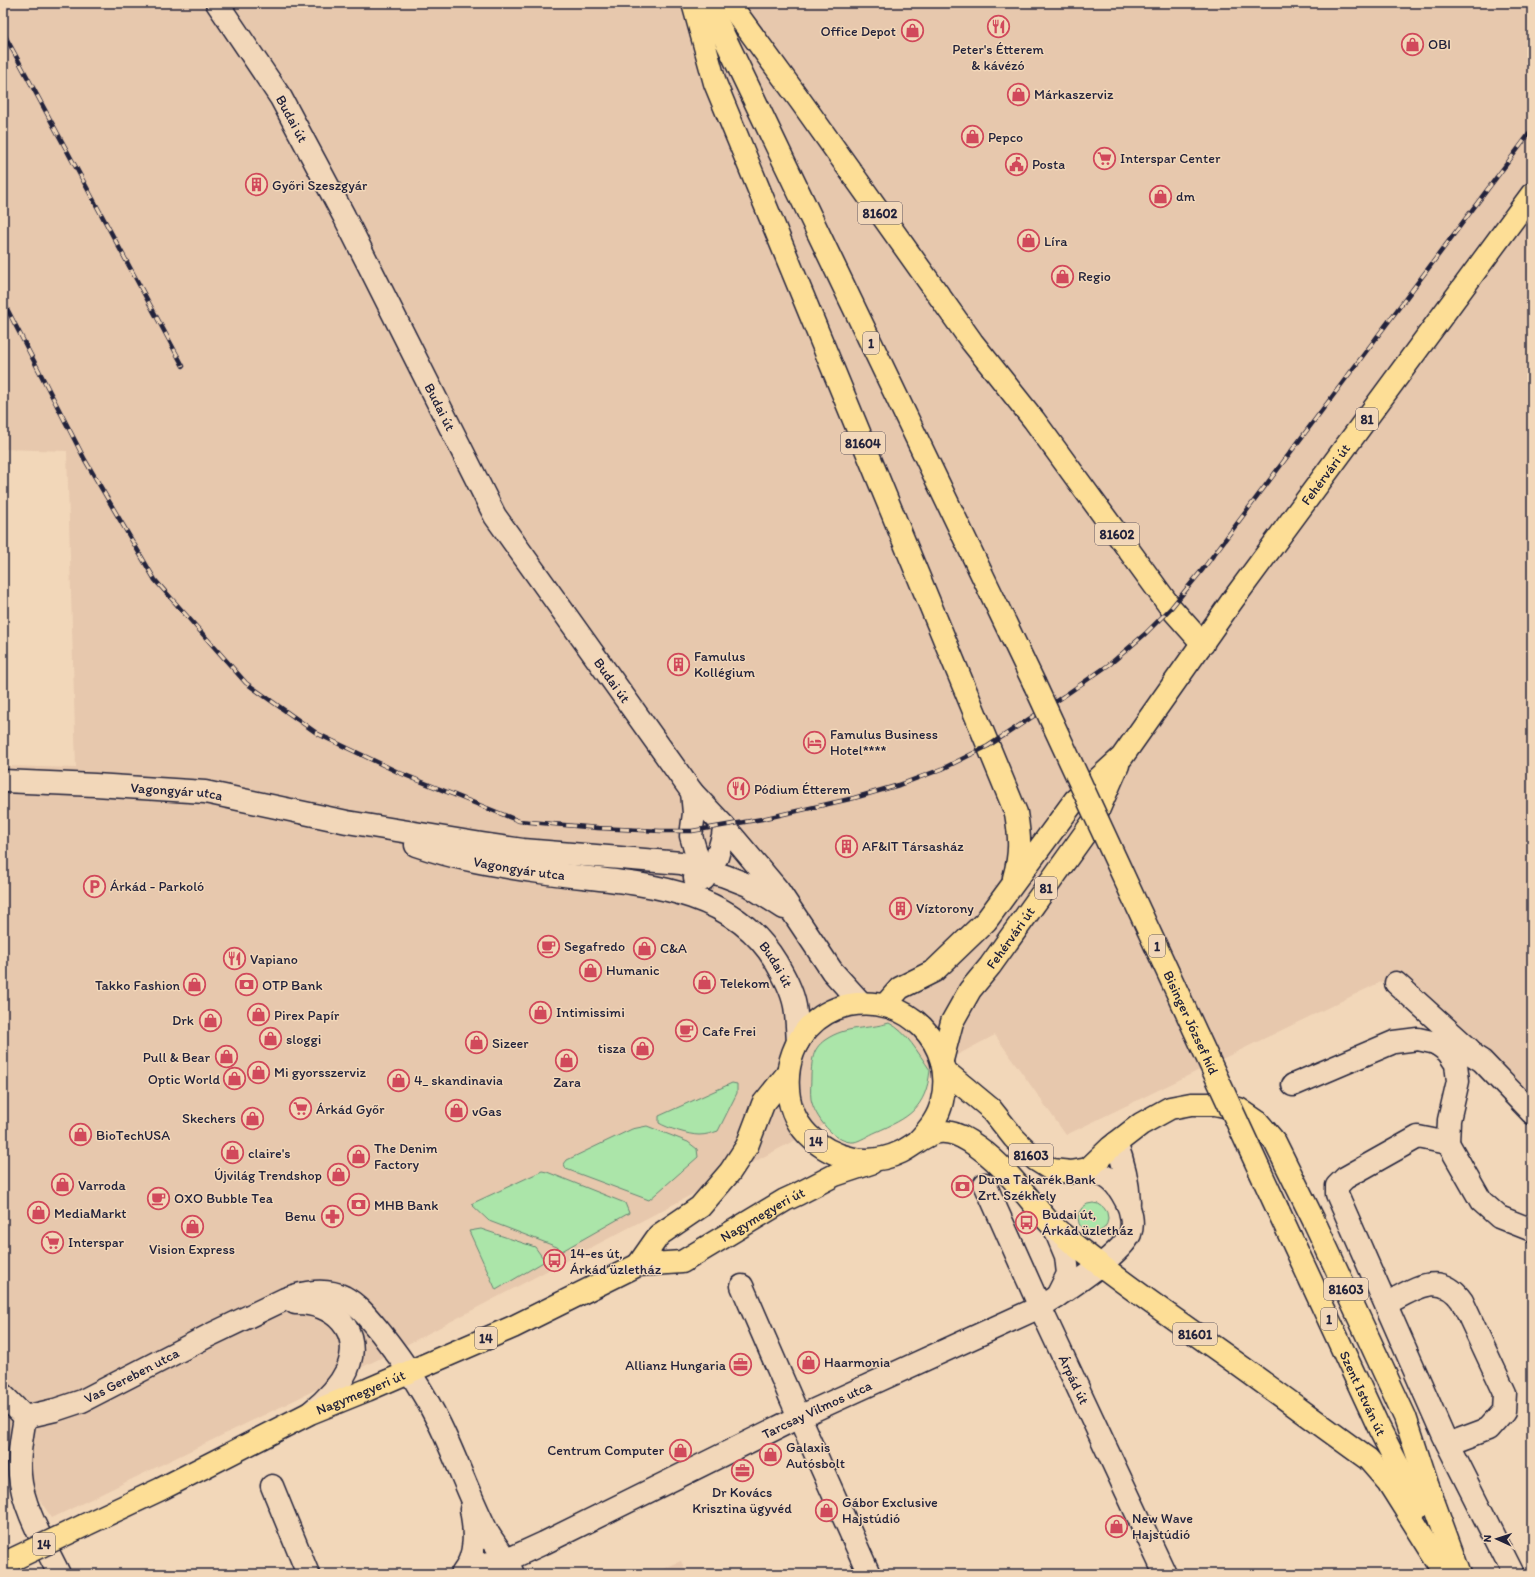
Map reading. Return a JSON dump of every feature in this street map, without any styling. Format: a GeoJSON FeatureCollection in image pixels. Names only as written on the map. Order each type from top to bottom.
{"type":"FeatureCollection","features":[{"type":"Feature","properties":{"kind":"main road","name":"81604"},"geometry":{"type":"LineString","coordinates":[[693,3],[715,83],[1016,813],[1020,847],[1019,860],[1013,884]]}},
{"type":"Feature","properties":{"kind":"main road","name":"Bisinger József híd"},"geometry":{"type":"LineString","coordinates":[[708,3],[1034,683],[1155,941],[1278,1210]]}},
{"type":"Feature","properties":{"kind":"main road","name":"81602"},"geometry":{"type":"LineString","coordinates":[[729,3],[972,342],[1034,420],[1171,608],[1203,644]]}},
{"type":"Feature","properties":{"kind":"main road","name":"Fehérvári út"},"geometry":{"type":"LineString","coordinates":[[943,1065],[952,1022],[970,990],[990,966],[1093,822],[1122,757],[1232,601],[1532,194]]}},
{"type":"Feature","properties":{"kind":"main road","name":"Fehérvári út"},"geometry":{"type":"LineString","coordinates":[[885,1005],[900,988],[934,971],[968,940],[986,921],[1075,800],[1122,757]]}},
{"type":"Feature","properties":{"kind":"main road","name":"14"},"geometry":{"type":"LineString","coordinates":[[861,1003],[885,1005],[901,1010],[915,1019],[927,1031],[936,1045],[943,1065],[945,1086],[937,1116],[918,1141],[903,1151],[887,1157],[865,1160],[844,1157],[824,1148],[807,1134],[795,1116],[788,1095],[788,1073],[791,1057],[798,1042],[809,1027],[824,1015],[842,1006],[861,1003]]}},
{"type":"Feature","properties":{"kind":"main road","name":"81603"},"geometry":{"type":"LineString","coordinates":[[943,1065],[991,1109],[1014,1138],[1036,1160],[1052,1170],[1071,1172],[1088,1168],[1116,1143],[1141,1124],[1170,1108],[1191,1104],[1215,1104],[1239,1110],[1258,1122],[1275,1142],[1314,1221],[1406,1417],[1427,1484],[1460,1574]]}},
{"type":"Feature","properties":{"kind":"main road","name":"Nagymegyeri út"},"geometry":{"type":"LineString","coordinates":[[638,1265],[660,1235],[700,1207],[730,1172],[747,1146],[763,1104],[788,1073]]}},
{"type":"Feature","properties":{"kind":"main road","name":"81601"},"geometry":{"type":"LineString","coordinates":[[918,1141],[939,1132],[959,1135],[972,1143],[996,1161],[1054,1228],[1100,1265],[1368,1459],[1388,1482],[1446,1574]]}},
{"type":"Feature","properties":{"kind":"main road","name":"Nagymegyeri út"},"geometry":{"type":"LineString","coordinates":[[3,1564],[161,1489],[310,1412],[409,1372],[520,1323],[638,1265],[682,1262],[785,1200],[835,1175],[887,1157]]}},
{"type":"Feature","properties":{"kind":"main road","name":"Szent István út"},"geometry":{"type":"LineString","coordinates":[[1278,1210],[1379,1428],[1452,1574]]}},
{"type":"Feature","properties":{"kind":"street","name":"Budai út"},"geometry":{"type":"LineString","coordinates":[[217,3],[281,98],[344,216],[495,516],[692,792],[724,826],[782,895],[792,913],[838,979],[861,1003]]}},
{"type":"Feature","properties":{"kind":"street","name":"Vagongyár utca"},"geometry":{"type":"LineString","coordinates":[[3,781],[205,792],[347,822],[523,850],[681,863],[701,869]]}},
{"type":"Feature","properties":{"kind":"street"},"geometry":{"type":"LineString","coordinates":[[692,792],[694,813],[691,836],[705,884],[711,897],[723,910]]}},
{"type":"Feature","properties":{"kind":"street","name":"Vagongyár utca"},"geometry":{"type":"LineString","coordinates":[[347,822],[430,850],[464,859],[540,872],[625,882],[658,888],[696,898]]}},
{"type":"Feature","properties":{"kind":"street"},"geometry":{"type":"LineString","coordinates":[[658,888],[683,886],[696,878],[701,869],[711,864],[717,857],[723,836],[724,826]]}},
{"type":"Feature","properties":{"kind":"street"},"geometry":{"type":"LineString","coordinates":[[659,862],[679,849],[691,836]]}},
{"type":"Feature","properties":{"kind":"street","name":"Budai út"},"geometry":{"type":"LineString","coordinates":[[701,869],[748,885],[792,913]]}},
{"type":"Feature","properties":{"kind":"street","name":"Budai út"},"geometry":{"type":"LineString","coordinates":[[696,898],[723,910],[749,927],[770,952],[788,982],[795,1005],[798,1042]]}},
{"type":"Feature","properties":{"kind":"street"},"geometry":{"type":"LineString","coordinates":[[1396,983],[1482,1061],[1532,1113]]}},
{"type":"Feature","properties":{"kind":"street"},"geometry":{"type":"LineString","coordinates":[[1293,1085],[1394,1042],[1418,1039],[1436,1044],[1457,1045],[1482,1061]]}},
{"type":"Feature","properties":{"kind":"street"},"geometry":{"type":"LineString","coordinates":[[1436,1044],[1448,1052],[1456,1064],[1458,1081],[1449,1120],[1448,1143],[1480,1201],[1499,1216],[1532,1230]]}},
{"type":"Feature","properties":{"kind":"street"},"geometry":{"type":"LineString","coordinates":[[1448,1143],[1418,1137],[1344,1178],[1337,1186],[1337,1194],[1448,1444],[1513,1574]]}},
{"type":"Feature","properties":{"kind":"street","name":"Tarcsay Vilmos utca"},"geometry":{"type":"LineString","coordinates":[[463,1574],[489,1563],[510,1567],[799,1417],[1048,1302],[1100,1265],[1125,1242],[1130,1233],[1131,1220],[1128,1183],[1123,1161],[1116,1143]]}},
{"type":"Feature","properties":{"kind":"street","name":"Tarcsay Vilmos utca"},"geometry":{"type":"LineString","coordinates":[[1088,1168],[1110,1178],[1121,1192],[1130,1208]]}},
{"type":"Feature","properties":{"kind":"street","name":"Árpád út"},"geometry":{"type":"LineString","coordinates":[[985,1184],[1048,1302],[1165,1574]]}},
{"type":"Feature","properties":{"kind":"street"},"geometry":{"type":"LineString","coordinates":[[1048,1302],[1068,1274],[1066,1256],[1054,1228]]}},
{"type":"Feature","properties":{"kind":"street"},"geometry":{"type":"LineString","coordinates":[[1386,1304],[1424,1285],[1442,1284],[1456,1292],[1462,1301],[1504,1393],[1504,1411],[1488,1429],[1448,1444]]}},
{"type":"Feature","properties":{"kind":"street"},"geometry":{"type":"LineString","coordinates":[[742,1286],[869,1574]]}},
{"type":"Feature","properties":{"kind":"street","name":"Vas Gereben utca"},"geometry":{"type":"LineString","coordinates":[[25,1417],[55,1410],[82,1401],[285,1298],[304,1293],[329,1293],[344,1297],[358,1307],[373,1323],[409,1372],[430,1406],[461,1473]]}},
{"type":"Feature","properties":{"kind":"street","name":"Vas Gereben utca"},"geometry":{"type":"LineString","coordinates":[[263,1310],[280,1304],[293,1303],[316,1305],[341,1319],[349,1332],[352,1348],[348,1369],[333,1392],[310,1412]]}},
{"type":"Feature","properties":{"kind":"street"},"geometry":{"type":"LineString","coordinates":[[3,1395],[25,1417],[20,1461],[21,1485],[30,1512],[59,1574]]}},
{"type":"Feature","properties":{"kind":"street"},"geometry":{"type":"LineString","coordinates":[[461,1473],[489,1534],[510,1567]]}},
{"type":"Feature","properties":{"kind":"street"},"geometry":{"type":"LineString","coordinates":[[461,1473],[470,1502],[474,1532],[471,1556],[463,1574]]}},
{"type":"Feature","properties":{"kind":"street"},"geometry":{"type":"LineString","coordinates":[[272,1486],[308,1574]]}},
{"type":"Feature","properties":{"kind":"shaded area"},"geometry":{"type":"Polygon","coordinates":[[[3,3],[1532,3],[1532,1108],[1397,974],[1066,1135],[995,1035],[387,1355],[52,1518],[3,1447],[3,766],[76,768],[67,451],[3,449],[3,3]]]}},
{"type":"Feature","properties":{"kind":"shaded area"},"geometry":{"type":"Polygon","coordinates":[[[681,1561],[687,1574],[652,1574],[681,1561]]]}},
{"type":"Feature","properties":{"kind":"green space"},"geometry":{"type":"Polygon","coordinates":[[[889,1023],[907,1037],[930,1070],[928,1083],[924,1094],[920,1103],[914,1110],[897,1122],[854,1142],[840,1139],[826,1128],[816,1113],[811,1099],[811,1070],[815,1051],[817,1047],[833,1035],[849,1030],[889,1023]]]}},
{"type":"Feature","properties":{"kind":"green space"},"geometry":{"type":"Polygon","coordinates":[[[732,1083],[737,1084],[737,1093],[718,1131],[704,1135],[695,1135],[678,1131],[659,1123],[659,1116],[732,1083]]]}},
{"type":"Feature","properties":{"kind":"green space"},"geometry":{"type":"Polygon","coordinates":[[[647,1126],[688,1142],[697,1149],[698,1157],[649,1200],[566,1169],[564,1164],[567,1160],[632,1129],[647,1126]]]}},
{"type":"Feature","properties":{"kind":"green space"},"geometry":{"type":"Polygon","coordinates":[[[542,1171],[625,1203],[629,1213],[562,1251],[557,1247],[489,1221],[471,1204],[542,1171]]]}},
{"type":"Feature","properties":{"kind":"green space"},"geometry":{"type":"Polygon","coordinates":[[[1093,1203],[1104,1207],[1108,1218],[1104,1229],[1093,1233],[1082,1229],[1078,1218],[1082,1207],[1093,1203]]]}},
{"type":"Feature","properties":{"kind":"green space"},"geometry":{"type":"Polygon","coordinates":[[[481,1229],[535,1247],[545,1261],[496,1290],[469,1231],[481,1229]]]}},
{"type":"Feature","properties":{"kind":"railway"},"geometry":{"type":"LineString","coordinates":[[3,32],[183,366]]}},
{"type":"Feature","properties":{"kind":"railway"},"geometry":{"type":"LineString","coordinates":[[3,301],[85,460],[155,580],[246,683],[318,734],[400,773],[519,821],[598,828],[692,831],[762,819],[854,798],[899,785],[942,769],[988,746],[1110,664],[1145,634],[1171,608],[1203,569],[1532,130]]}},
{"type":"Feature","properties":{"kind":"place","name":"Peter's Étterem & kávézó"},"geometry":{"type":"Point","coordinates":[998,27]}},
{"type":"Feature","properties":{"kind":"place","name":"Office Depot"},"geometry":{"type":"Point","coordinates":[912,31]}},
{"type":"Feature","properties":{"kind":"place","name":"OBI"},"geometry":{"type":"Point","coordinates":[1412,44]}},
{"type":"Feature","properties":{"kind":"place","name":"Márkaszerviz"},"geometry":{"type":"Point","coordinates":[1018,94]}},
{"type":"Feature","properties":{"kind":"place","name":"Pepco"},"geometry":{"type":"Point","coordinates":[972,137]}},
{"type":"Feature","properties":{"kind":"place","name":"Interspar Center"},"geometry":{"type":"Point","coordinates":[1104,158]}},
{"type":"Feature","properties":{"kind":"place","name":"Posta"},"geometry":{"type":"Point","coordinates":[1017,164]}},
{"type":"Feature","properties":{"kind":"place","name":"Győri Szeszgyár"},"geometry":{"type":"Point","coordinates":[256,185]}},
{"type":"Feature","properties":{"kind":"place","name":"dm"},"geometry":{"type":"Point","coordinates":[1161,196]}},
{"type":"Feature","properties":{"kind":"place","name":"Líra"},"geometry":{"type":"Point","coordinates":[1029,241]}},
{"type":"Feature","properties":{"kind":"place","name":"Regio"},"geometry":{"type":"Point","coordinates":[1063,276]}},
{"type":"Feature","properties":{"kind":"place","name":"Famulus Kollégium"},"geometry":{"type":"Point","coordinates":[678,664]}},
{"type":"Feature","properties":{"kind":"place","name":"Famulus Business Hotel****"},"geometry":{"type":"Point","coordinates":[815,742]}},
{"type":"Feature","properties":{"kind":"place","name":"Pódium Étterem"},"geometry":{"type":"Point","coordinates":[739,789]}},
{"type":"Feature","properties":{"kind":"place","name":"AF&IT Társasház"},"geometry":{"type":"Point","coordinates":[846,846]}},
{"type":"Feature","properties":{"kind":"place","name":"Árkád - Parkoló"},"geometry":{"type":"Point","coordinates":[95,886]}},
{"type":"Feature","properties":{"kind":"place","name":"Víztorony"},"geometry":{"type":"Point","coordinates":[901,908]}},
{"type":"Feature","properties":{"kind":"place","name":"Segafredo"},"geometry":{"type":"Point","coordinates":[548,946]}},
{"type":"Feature","properties":{"kind":"place","name":"C&A"},"geometry":{"type":"Point","coordinates":[644,948]}},
{"type":"Feature","properties":{"kind":"place","name":"Vapiano"},"geometry":{"type":"Point","coordinates":[234,959]}},
{"type":"Feature","properties":{"kind":"place","name":"Humanic"},"geometry":{"type":"Point","coordinates":[591,970]}},
{"type":"Feature","properties":{"kind":"place","name":"Telekom"},"geometry":{"type":"Point","coordinates":[704,983]}},
{"type":"Feature","properties":{"kind":"place","name":"Takko Fashion"},"geometry":{"type":"Point","coordinates":[195,985]}},
{"type":"Feature","properties":{"kind":"place","name":"OTP Bank"},"geometry":{"type":"Point","coordinates":[246,985]}},
{"type":"Feature","properties":{"kind":"place","name":"Intimissimi"},"geometry":{"type":"Point","coordinates":[540,1012]}},
{"type":"Feature","properties":{"kind":"place","name":"Pirex Papír"},"geometry":{"type":"Point","coordinates":[259,1015]}},
{"type":"Feature","properties":{"kind":"place","name":"Drk"},"geometry":{"type":"Point","coordinates":[210,1020]}},
{"type":"Feature","properties":{"kind":"place","name":"Cafe Frei"},"geometry":{"type":"Point","coordinates":[686,1031]}},
{"type":"Feature","properties":{"kind":"place","name":"sloggi"},"geometry":{"type":"Point","coordinates":[270,1039]}},
{"type":"Feature","properties":{"kind":"place","name":"Sizeer"},"geometry":{"type":"Point","coordinates":[477,1043]}},
{"type":"Feature","properties":{"kind":"place","name":"tisza"},"geometry":{"type":"Point","coordinates":[642,1048]}},
{"type":"Feature","properties":{"kind":"place","name":"Pull & Bear"},"geometry":{"type":"Point","coordinates":[226,1057]}},
{"type":"Feature","properties":{"kind":"place","name":"Zara"},"geometry":{"type":"Point","coordinates":[567,1060]}},
{"type":"Feature","properties":{"kind":"place","name":"Mi gyorsszerviz"},"geometry":{"type":"Point","coordinates":[258,1072]}},
{"type":"Feature","properties":{"kind":"place","name":"Optic World"},"geometry":{"type":"Point","coordinates":[235,1079]}},
{"type":"Feature","properties":{"kind":"place","name":"4_ skandinavia"},"geometry":{"type":"Point","coordinates":[399,1080]}},
{"type":"Feature","properties":{"kind":"place","name":"Árkád Győr"},"geometry":{"type":"Point","coordinates":[301,1109]}},
{"type":"Feature","properties":{"kind":"place","name":"vGas"},"geometry":{"type":"Point","coordinates":[457,1111]}},
{"type":"Feature","properties":{"kind":"place","name":"Skechers"},"geometry":{"type":"Point","coordinates":[252,1118]}},
{"type":"Feature","properties":{"kind":"place","name":"BioTechUSA"},"geometry":{"type":"Point","coordinates":[81,1135]}},
{"type":"Feature","properties":{"kind":"place","name":"claire's"},"geometry":{"type":"Point","coordinates":[232,1153]}},
{"type":"Feature","properties":{"kind":"place","name":"The Denim Factory"},"geometry":{"type":"Point","coordinates":[359,1156]}},
{"type":"Feature","properties":{"kind":"place","name":"Újvilág Trendshop"},"geometry":{"type":"Point","coordinates":[338,1175]}},
{"type":"Feature","properties":{"kind":"place","name":"Varroda"},"geometry":{"type":"Point","coordinates":[63,1185]}},
{"type":"Feature","properties":{"kind":"place","name":"Duna Takarék Bank Zrt. Székhely"},"geometry":{"type":"Point","coordinates":[963,1187]}},
{"type":"Feature","properties":{"kind":"place","name":"OXO Bubble Tea"},"geometry":{"type":"Point","coordinates":[159,1198]}},
{"type":"Feature","properties":{"kind":"place","name":"MHB Bank"},"geometry":{"type":"Point","coordinates":[359,1205]}},
{"type":"Feature","properties":{"kind":"place","name":"MediaMarkt"},"geometry":{"type":"Point","coordinates":[38,1213]}},
{"type":"Feature","properties":{"kind":"place","name":"Benu"},"geometry":{"type":"Point","coordinates":[332,1216]}},
{"type":"Feature","properties":{"kind":"place","name":"Budai út, Árkád üzletház"},"geometry":{"type":"Point","coordinates":[1027,1222]}},
{"type":"Feature","properties":{"kind":"place","name":"Vision Express"},"geometry":{"type":"Point","coordinates":[192,1227]}},
{"type":"Feature","properties":{"kind":"place","name":"Interspar"},"geometry":{"type":"Point","coordinates":[52,1242]}},
{"type":"Feature","properties":{"kind":"place","name":"14-es út, Árkád üzletház"},"geometry":{"type":"Point","coordinates":[555,1261]}},
{"type":"Feature","properties":{"kind":"place","name":"Haarmonia"},"geometry":{"type":"Point","coordinates":[808,1362]}},
{"type":"Feature","properties":{"kind":"place","name":"Allianz Hungaria"},"geometry":{"type":"Point","coordinates":[741,1365]}},
{"type":"Feature","properties":{"kind":"place","name":"Centrum Computer"},"geometry":{"type":"Point","coordinates":[680,1450]}},
{"type":"Feature","properties":{"kind":"place","name":"Galaxis Autósbolt"},"geometry":{"type":"Point","coordinates":[770,1455]}},
{"type":"Feature","properties":{"kind":"place","name":"Dr Kovács Krisztina ügyvéd"},"geometry":{"type":"Point","coordinates":[742,1470]}},
{"type":"Feature","properties":{"kind":"place","name":"Gábor Exclusive Hajstúdió"},"geometry":{"type":"Point","coordinates":[826,1510]}},
{"type":"Feature","properties":{"kind":"place","name":"New Wave Hajstúdió"},"geometry":{"type":"Point","coordinates":[1117,1526]}}]}
